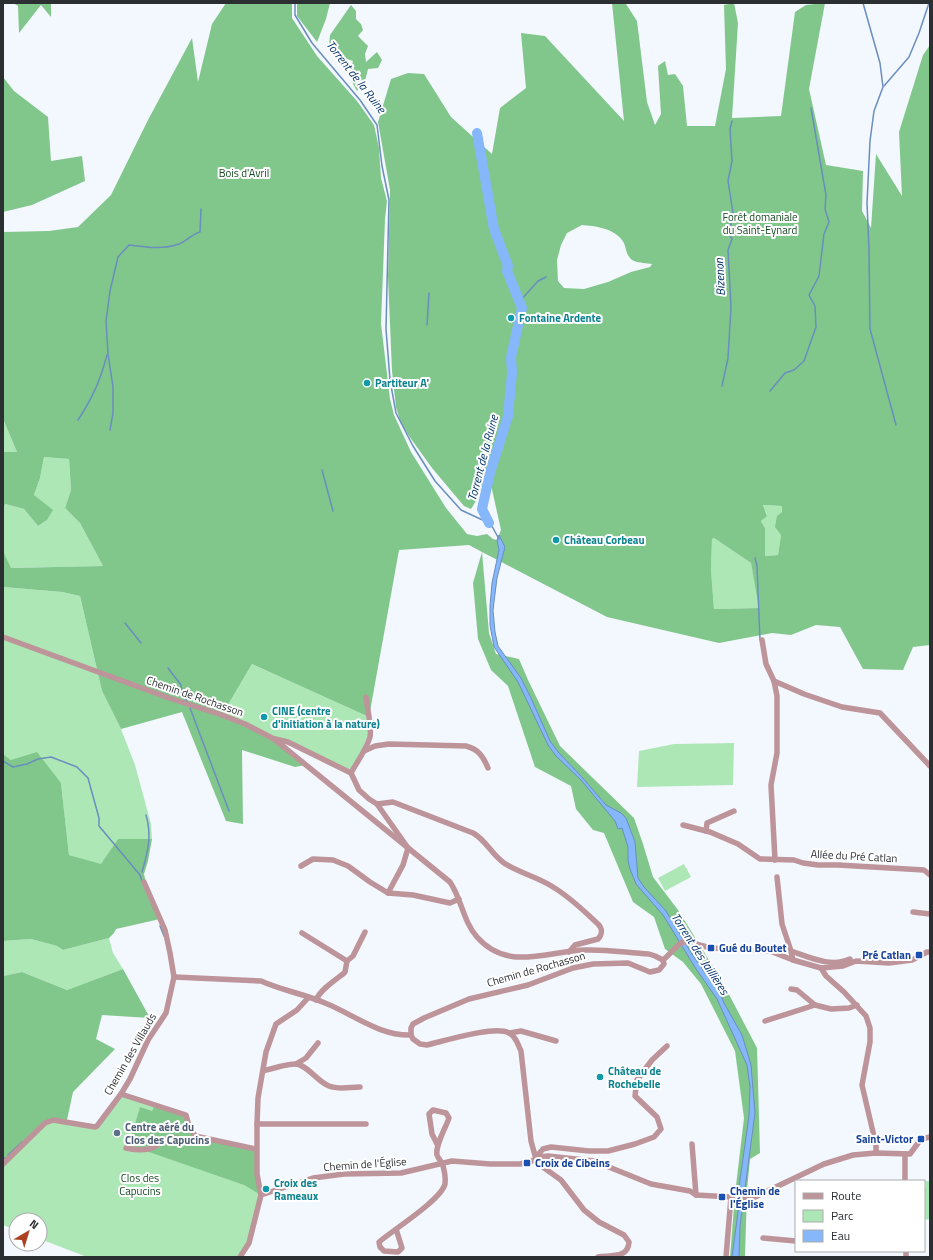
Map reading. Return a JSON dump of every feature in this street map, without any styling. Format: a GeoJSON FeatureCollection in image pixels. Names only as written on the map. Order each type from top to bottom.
{"type":"FeatureCollection","features":[{"type":"Feature","properties":{"kind":"street","name":"Chemin de Rochasson"},"geometry":{"type":"LineString","coordinates":[[3,637],[163,696],[222,715],[245,724],[274,739],[450,882],[457,892],[467,922],[476,937],[487,947],[502,956],[515,958],[605,949],[649,954],[663,960],[664,964],[662,968],[655,972],[644,970],[628,963],[593,964],[573,968],[528,985],[482,995],[424,1018],[413,1024],[411,1034]]}},
{"type":"Feature","properties":{"kind":"street"},"geometry":{"type":"LineString","coordinates":[[762,640],[766,664],[774,681],[777,696],[777,753],[771,785],[775,860]]}},
{"type":"Feature","properties":{"kind":"street"},"geometry":{"type":"LineString","coordinates":[[774,681],[804,694],[842,707],[880,713],[930,766]]}},
{"type":"Feature","properties":{"kind":"street"},"geometry":{"type":"LineString","coordinates":[[351,773],[364,751],[370,737],[366,697]]}},
{"type":"Feature","properties":{"kind":"street"},"geometry":{"type":"LineString","coordinates":[[274,739],[288,742],[351,773],[363,795],[377,804],[408,848],[403,865],[388,892]]}},
{"type":"Feature","properties":{"kind":"street"},"geometry":{"type":"LineString","coordinates":[[364,751],[375,746],[389,744],[466,746],[480,752],[488,768]]}},
{"type":"Feature","properties":{"kind":"street"},"geometry":{"type":"LineString","coordinates":[[377,804],[392,802],[473,833],[478,836],[502,862],[523,874],[553,886],[601,926],[602,932],[600,937],[595,941],[575,945],[569,952]]}},
{"type":"Feature","properties":{"kind":"street"},"geometry":{"type":"LineString","coordinates":[[706,831],[707,823],[734,811]]}},
{"type":"Feature","properties":{"kind":"street","name":"Allée du Pré Catlan"},"geometry":{"type":"LineString","coordinates":[[683,825],[706,831],[738,844],[760,859],[794,860],[818,865],[924,870],[930,875]]}},
{"type":"Feature","properties":{"kind":"street"},"geometry":{"type":"LineString","coordinates":[[301,866],[313,859],[333,860],[348,866],[370,882],[388,892],[413,895],[450,903],[459,899]]}},
{"type":"Feature","properties":{"kind":"street"},"geometry":{"type":"LineString","coordinates":[[777,877],[782,924],[793,960]]}},
{"type":"Feature","properties":{"kind":"street","name":"Chemin des Villauds"},"geometry":{"type":"LineString","coordinates":[[3,1163],[45,1123],[53,1120],[95,1127],[97,1126],[121,1094],[130,1079],[148,1040],[166,1013],[174,977],[170,953],[164,930],[144,882]]}},
{"type":"Feature","properties":{"kind":"street"},"geometry":{"type":"LineString","coordinates":[[912,912],[930,914]]}},
{"type":"Feature","properties":{"kind":"street"},"geometry":{"type":"LineString","coordinates":[[316,1000],[326,987],[343,974],[347,961],[353,956],[365,932]]}},
{"type":"Feature","properties":{"kind":"street"},"geometry":{"type":"LineString","coordinates":[[302,933],[347,961]]}},
{"type":"Feature","properties":{"kind":"street"},"geometry":{"type":"LineString","coordinates":[[663,960],[680,942],[684,941],[711,948],[770,951],[793,960],[821,968],[843,966],[856,962],[889,963],[912,960],[927,952],[930,952]]}},
{"type":"Feature","properties":{"kind":"street"},"geometry":{"type":"LineString","coordinates":[[791,951],[818,960],[843,962],[850,959]]}},
{"type":"Feature","properties":{"kind":"street"},"geometry":{"type":"LineString","coordinates":[[821,968],[826,976],[857,1005],[866,1016],[870,1028],[870,1042],[862,1085],[876,1145],[876,1153]]}},
{"type":"Feature","properties":{"kind":"street"},"geometry":{"type":"LineString","coordinates":[[174,977],[255,980],[316,1000],[377,1028],[397,1034],[411,1034],[413,1039],[420,1044],[427,1044],[486,1032],[504,1031],[510,1033],[521,1031],[556,1041]]}},
{"type":"Feature","properties":{"kind":"street"},"geometry":{"type":"LineString","coordinates":[[791,989],[797,990],[815,1005],[831,1009],[849,1008],[857,1005]]}},
{"type":"Feature","properties":{"kind":"street"},"geometry":{"type":"LineString","coordinates":[[240,1257],[248,1243],[261,1195],[257,1174],[256,1149],[258,1098],[266,1052],[276,1024],[297,1010],[308,998]]}},
{"type":"Feature","properties":{"kind":"street"},"geometry":{"type":"LineString","coordinates":[[765,1021],[815,1005]]}},
{"type":"Feature","properties":{"kind":"street"},"geometry":{"type":"LineString","coordinates":[[510,1033],[517,1041],[521,1051],[531,1141],[536,1158],[540,1165],[561,1180],[584,1210],[599,1222],[628,1238],[629,1247],[626,1252],[619,1255],[598,1257]]}},
{"type":"Feature","properties":{"kind":"street"},"geometry":{"type":"LineString","coordinates":[[263,1071],[296,1064],[306,1058],[318,1043]]}},
{"type":"Feature","properties":{"kind":"street"},"geometry":{"type":"LineString","coordinates":[[536,1158],[543,1149],[551,1146],[589,1151],[608,1151],[654,1137],[661,1129],[660,1123],[658,1117],[635,1096],[637,1080],[652,1060],[667,1046]]}},
{"type":"Feature","properties":{"kind":"street"},"geometry":{"type":"LineString","coordinates":[[296,1064],[303,1067],[322,1082],[330,1086],[337,1088],[360,1087]]}},
{"type":"Feature","properties":{"kind":"street"},"geometry":{"type":"LineString","coordinates":[[121,1094],[186,1115],[189,1126],[195,1136],[256,1149]]}},
{"type":"Feature","properties":{"kind":"street"},"geometry":{"type":"LineString","coordinates":[[396,1229],[402,1248],[398,1252],[384,1251],[380,1247],[380,1242],[396,1229],[428,1205],[440,1193],[445,1183],[442,1163],[437,1155],[437,1144],[432,1134],[429,1114],[433,1110],[446,1113],[449,1118],[437,1144]]}},
{"type":"Feature","properties":{"kind":"street"},"geometry":{"type":"LineString","coordinates":[[257,1124],[366,1124]]}},
{"type":"Feature","properties":{"kind":"street"},"geometry":{"type":"LineString","coordinates":[[905,1180],[905,1154],[910,1154],[921,1139],[930,1137]]}},
{"type":"Feature","properties":{"kind":"street"},"geometry":{"type":"LineString","coordinates":[[126,1148],[140,1150],[150,1149],[161,1141],[176,1138]]}},
{"type":"Feature","properties":{"kind":"street"},"geometry":{"type":"LineString","coordinates":[[692,1144],[696,1195]]}},
{"type":"Feature","properties":{"kind":"street","name":"Chemin de l'Église"},"geometry":{"type":"LineString","coordinates":[[261,1195],[313,1178],[344,1174],[402,1173],[452,1161],[490,1164],[520,1164],[527,1163],[536,1158],[548,1156],[594,1161],[652,1184],[690,1191],[696,1195],[755,1197],[824,1164],[853,1155],[876,1153],[905,1154]]}},
{"type":"Feature","properties":{"kind":"street"},"geometry":{"type":"LineString","coordinates":[[726,1257],[733,1197]]}},
{"type":"Feature","properties":{"kind":"street"},"geometry":{"type":"LineString","coordinates":[[763,1238],[795,1240]]}},
{"type":"Feature","properties":{"kind":"green space"},"geometry":{"type":"Polygon","coordinates":[[[13,3],[51,3],[51,17],[41,5],[19,33],[18,6],[13,3]]]}},
{"type":"Feature","properties":{"kind":"green space"},"geometry":{"type":"Polygon","coordinates":[[[226,3],[292,3],[292,18],[317,56],[357,101],[374,125],[379,148],[381,178],[387,201],[381,324],[390,399],[394,415],[411,452],[446,508],[467,534],[477,536],[487,534],[493,539],[497,540],[501,530],[491,485],[494,470],[483,484],[471,509],[464,506],[432,468],[409,436],[400,421],[396,407],[392,371],[388,277],[390,190],[378,122],[391,79],[408,73],[424,74],[451,117],[492,154],[500,108],[526,88],[521,33],[545,36],[624,121],[612,3],[626,4],[637,21],[647,102],[655,125],[661,114],[658,66],[665,61],[668,75],[675,74],[683,86],[687,126],[715,126],[726,69],[724,5],[734,3],[738,23],[732,118],[781,116],[795,12],[806,5],[825,3],[809,89],[826,165],[863,171],[862,211],[871,228],[876,154],[902,196],[899,132],[923,55],[930,45],[930,645],[913,647],[903,670],[863,669],[840,627],[816,625],[791,635],[772,633],[719,643],[607,617],[469,545],[399,550],[369,717],[252,664],[222,715],[265,733],[306,765],[295,767],[242,750],[243,824],[226,821],[182,712],[121,729],[102,691],[80,596],[62,592],[3,587],[3,551],[11,568],[103,566],[80,523],[65,508],[71,490],[69,459],[44,457],[40,478],[34,495],[53,510],[47,520],[38,526],[24,509],[5,504],[3,510],[3,452],[17,452],[3,419],[3,232],[49,231],[78,227],[111,195],[148,120],[192,38],[198,82],[212,24],[226,3]],[[582,225],[567,233],[561,245],[557,260],[558,281],[564,288],[584,289],[608,282],[631,272],[650,267],[652,264],[638,262],[631,259],[622,240],[609,230],[582,225]],[[763,505],[767,516],[761,521],[765,528],[765,556],[778,555],[781,535],[775,527],[777,516],[782,512],[782,506],[763,505]],[[714,538],[712,539],[711,570],[714,609],[759,608],[751,563],[714,538]]]}},
{"type":"Feature","properties":{"kind":"green space"},"geometry":{"type":"Polygon","coordinates":[[[297,3],[330,3],[326,19],[317,42],[297,16],[297,3]]]}},
{"type":"Feature","properties":{"kind":"green space"},"geometry":{"type":"Polygon","coordinates":[[[351,5],[356,11],[356,19],[361,24],[363,30],[358,36],[368,46],[365,54],[366,62],[377,52],[382,60],[378,68],[368,69],[365,81],[357,91],[350,76],[353,61],[332,54],[329,46],[330,35],[351,5]]]}},
{"type":"Feature","properties":{"kind":"green space"},"geometry":{"type":"Polygon","coordinates":[[[3,77],[14,91],[48,117],[51,161],[82,156],[85,181],[32,205],[3,212],[3,77]]]}},
{"type":"Feature","properties":{"kind":"green space"},"geometry":{"type":"Polygon","coordinates":[[[3,419],[17,452],[3,452],[3,419]]]}},
{"type":"Feature","properties":{"kind":"green space"},"geometry":{"type":"Polygon","coordinates":[[[44,457],[69,459],[71,490],[65,508],[80,523],[103,566],[10,568],[3,551],[3,510],[5,504],[24,509],[38,526],[47,520],[34,495],[40,478],[44,457]]]}},
{"type":"Feature","properties":{"kind":"green space"},"geometry":{"type":"Polygon","coordinates":[[[763,505],[782,506],[781,535],[778,555],[765,556],[765,528],[761,521],[767,515],[763,505]]]}},
{"type":"Feature","properties":{"kind":"green space"},"geometry":{"type":"Polygon","coordinates":[[[714,538],[751,563],[760,608],[714,609],[711,570],[712,539],[714,538]]]}},
{"type":"Feature","properties":{"kind":"green space"},"geometry":{"type":"Polygon","coordinates":[[[482,552],[489,633],[496,654],[519,659],[560,746],[634,818],[653,877],[678,910],[722,981],[757,1048],[760,1153],[750,1159],[747,1190],[745,1257],[730,1257],[735,1194],[744,1118],[735,1051],[701,984],[683,962],[665,949],[654,917],[633,902],[604,833],[593,830],[576,809],[571,786],[535,767],[508,686],[491,670],[478,639],[473,583],[482,552]]]}},
{"type":"Feature","properties":{"kind":"green space"},"geometry":{"type":"Polygon","coordinates":[[[3,587],[62,592],[80,596],[102,691],[121,729],[135,765],[151,824],[152,839],[118,839],[101,865],[69,855],[61,783],[11,760],[3,754],[3,587]]]}},
{"type":"Feature","properties":{"kind":"green space"},"geometry":{"type":"Polygon","coordinates":[[[252,664],[369,717],[370,731],[351,773],[222,715],[252,664]]]}},
{"type":"Feature","properties":{"kind":"green space"},"geometry":{"type":"Polygon","coordinates":[[[734,743],[733,785],[637,787],[639,751],[674,744],[734,743]]]}},
{"type":"Feature","properties":{"kind":"green space"},"geometry":{"type":"Polygon","coordinates":[[[37,752],[61,783],[69,855],[101,864],[118,839],[152,839],[144,874],[147,887],[160,919],[116,929],[109,938],[63,950],[57,946],[31,939],[3,941],[3,754],[11,760],[37,752]]]}},
{"type":"Feature","properties":{"kind":"green space"},"geometry":{"type":"Polygon","coordinates":[[[684,864],[691,877],[665,891],[658,878],[684,864]]]}},
{"type":"Feature","properties":{"kind":"green space"},"geometry":{"type":"Polygon","coordinates":[[[109,938],[113,953],[123,969],[67,990],[22,972],[3,976],[3,941],[31,939],[57,946],[63,950],[109,938]]]}},
{"type":"Feature","properties":{"kind":"green space"},"geometry":{"type":"Polygon","coordinates":[[[123,969],[150,1018],[102,1015],[96,1039],[115,1049],[73,1092],[67,1120],[45,1123],[3,1163],[3,976],[22,972],[67,990],[123,969]]]}},
{"type":"Feature","properties":{"kind":"green space","name":"Clos des Capucins"},"geometry":{"type":"Polygon","coordinates":[[[121,1094],[186,1115],[195,1136],[261,1195],[253,1228],[240,1257],[87,1257],[48,1242],[48,1212],[8,1212],[8,1227],[3,1225],[3,1164],[45,1123],[53,1120],[95,1127],[121,1094]]]}},
{"type":"Feature","properties":{"kind":"green space"},"geometry":{"type":"Polygon","coordinates":[[[155,1105],[186,1115],[195,1136],[256,1150],[261,1195],[244,1185],[129,1145],[140,1107],[152,1111],[155,1105]]]}},
{"type":"Feature","properties":{"kind":"green space"},"geometry":{"type":"Polygon","coordinates":[[[925,1181],[930,1181],[930,1219],[925,1220],[925,1188],[925,1181]]]}},
{"type":"Feature","properties":{"kind":"water"},"geometry":{"type":"Polygon","coordinates":[[[499,535],[505,547],[497,578],[493,610],[498,646],[521,678],[550,741],[606,805],[621,813],[626,818],[635,842],[638,878],[644,887],[666,911],[692,954],[718,988],[724,1003],[742,1035],[751,1065],[755,1113],[740,1226],[739,1257],[732,1257],[739,1205],[739,1187],[749,1116],[750,1087],[747,1065],[717,999],[696,969],[663,915],[636,884],[628,861],[628,847],[622,828],[618,829],[615,821],[581,780],[556,756],[548,745],[518,682],[494,647],[490,625],[490,606],[492,583],[499,550],[497,540],[499,535]]]}},
{"type":"Feature","properties":{"kind":"waterway","name":"Torrent de la Ruine"},"geometry":{"type":"LineString","coordinates":[[295,3],[295,15],[312,43],[360,100],[377,125],[382,166],[389,200],[386,329],[390,380],[396,413],[413,446],[435,481],[461,510],[489,523],[499,539]]}},
{"type":"Feature","properties":{"kind":"waterway"},"geometry":{"type":"LineString","coordinates":[[863,3],[880,63],[883,87],[874,111],[870,141],[867,203],[870,329],[896,425]]}},
{"type":"Feature","properties":{"kind":"waterway"},"geometry":{"type":"LineString","coordinates":[[884,86],[909,57],[929,3]]}},
{"type":"Feature","properties":{"kind":"waterway"},"geometry":{"type":"LineString","coordinates":[[770,391],[785,373],[794,370],[804,361],[816,327],[815,306],[809,295],[819,276],[824,234],[829,222],[825,209],[826,195],[811,108]]}},
{"type":"Feature","properties":{"kind":"waterway","name":"Bizenon"},"geometry":{"type":"LineString","coordinates":[[722,386],[728,358],[731,307],[728,250],[732,239],[729,234],[733,213],[728,181],[732,161],[730,129],[732,121]]}},
{"type":"Feature","properties":{"kind":"waterway","name":"Torrent de la Ruine"},"geometry":{"type":"LineString","coordinates":[[477,133],[494,229],[508,266],[507,271],[522,308],[511,357],[512,373],[508,416],[490,473],[482,509],[489,523]]}},
{"type":"Feature","properties":{"kind":"waterway"},"geometry":{"type":"LineString","coordinates":[[110,430],[113,413],[113,387],[108,354],[106,321],[110,291],[118,257],[129,245],[167,247],[182,243],[194,234],[200,232],[201,209]]}},
{"type":"Feature","properties":{"kind":"waterway"},"geometry":{"type":"LineString","coordinates":[[520,301],[538,281],[546,277]]}},
{"type":"Feature","properties":{"kind":"waterway"},"geometry":{"type":"LineString","coordinates":[[427,325],[429,293]]}},
{"type":"Feature","properties":{"kind":"waterway"},"geometry":{"type":"LineString","coordinates":[[78,420],[96,389],[107,355]]}},
{"type":"Feature","properties":{"kind":"waterway"},"geometry":{"type":"LineString","coordinates":[[322,470],[333,511]]}},
{"type":"Feature","properties":{"kind":"waterway"},"geometry":{"type":"LineString","coordinates":[[755,558],[757,566],[760,640]]}},
{"type":"Feature","properties":{"kind":"waterway"},"geometry":{"type":"LineString","coordinates":[[125,623],[141,643]]}},
{"type":"Feature","properties":{"kind":"waterway"},"geometry":{"type":"LineString","coordinates":[[168,668],[181,685],[182,693]]}},
{"type":"Feature","properties":{"kind":"waterway"},"geometry":{"type":"LineString","coordinates":[[179,688],[188,703]]}},
{"type":"Feature","properties":{"kind":"waterway"},"geometry":{"type":"LineString","coordinates":[[190,708],[229,811]]}},
{"type":"Feature","properties":{"kind":"waterway"},"geometry":{"type":"LineString","coordinates":[[3,761],[13,767],[27,764],[38,759],[51,757],[77,767],[88,778],[99,818],[99,826],[140,875],[142,881]]}},
{"type":"Feature","properties":{"kind":"waterway"},"geometry":{"type":"LineString","coordinates":[[142,872],[149,837],[146,815]]}},
{"type":"Feature","properties":{"kind":"waterway"},"geometry":{"type":"LineString","coordinates":[[160,926],[164,936]]}},
{"type":"Feature","properties":{"kind":"waterway"},"geometry":{"type":"LineString","coordinates":[[8,1155],[22,1142]]}},
{"type":"Feature","properties":{"kind":"place","name":"Fontaine Ardente"},"geometry":{"type":"Point","coordinates":[511,318]}},
{"type":"Feature","properties":{"kind":"place","name":"Partiteur A'"},"geometry":{"type":"Point","coordinates":[367,383]}},
{"type":"Feature","properties":{"kind":"place","name":"Château Corbeau"},"geometry":{"type":"Point","coordinates":[556,540]}},
{"type":"Feature","properties":{"kind":"place","name":"CINE (centre d'initiation à la nature)"},"geometry":{"type":"Point","coordinates":[264,717]}},
{"type":"Feature","properties":{"kind":"place","name":"Gué du Boutet"},"geometry":{"type":"Point","coordinates":[711,948]}},
{"type":"Feature","properties":{"kind":"place","name":"Pré Catlan"},"geometry":{"type":"Point","coordinates":[919,955]}},
{"type":"Feature","properties":{"kind":"place","name":"Château de Rochebelle"},"geometry":{"type":"Point","coordinates":[600,1077]}},
{"type":"Feature","properties":{"kind":"place","name":"Centre aéré du Clos des Capucins"},"geometry":{"type":"Point","coordinates":[117,1133]}},
{"type":"Feature","properties":{"kind":"place","name":"Saint-Victor"},"geometry":{"type":"Point","coordinates":[921,1139]}},
{"type":"Feature","properties":{"kind":"place","name":"Croix de Cibeins"},"geometry":{"type":"Point","coordinates":[527,1163]}},
{"type":"Feature","properties":{"kind":"place","name":"Croix des Rameaux"},"geometry":{"type":"Point","coordinates":[266,1189]}},
{"type":"Feature","properties":{"kind":"place","name":"Chemin de l'Église"},"geometry":{"type":"Point","coordinates":[722,1197]}},
{"type":"Feature","properties":{"kind":"park label","name":"Bois d'Avril"},"geometry":{"type":"Point","coordinates":[244,173]}},
{"type":"Feature","properties":{"kind":"park label","name":"Forêt domaniale du Saint-Eynard"},"geometry":{"type":"Point","coordinates":[760,223]}},
{"type":"Feature","properties":{"kind":"water label","name":"Torrent des Jaillières"},"geometry":{"type":"Point","coordinates":[700,954]}}]}
